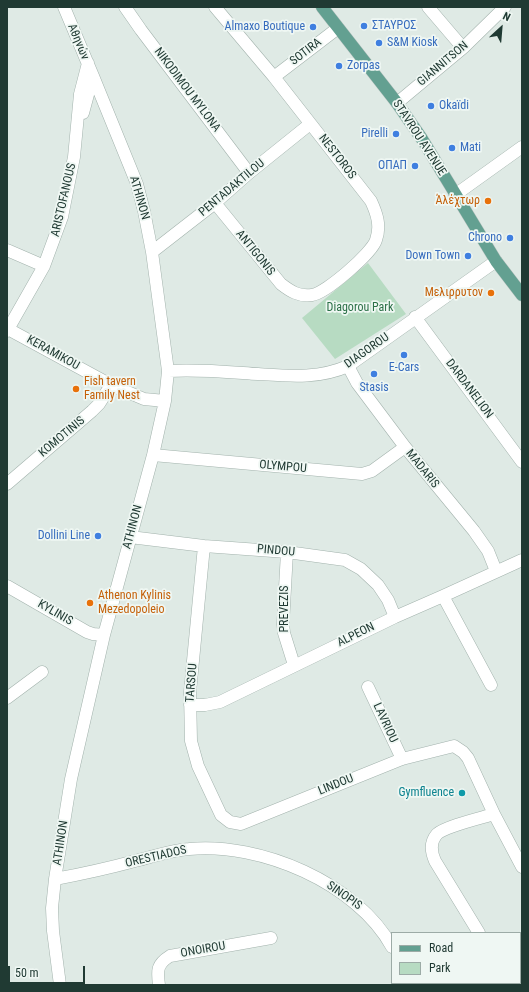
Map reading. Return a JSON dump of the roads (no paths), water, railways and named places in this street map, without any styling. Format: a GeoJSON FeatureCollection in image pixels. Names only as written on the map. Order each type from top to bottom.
{"type":"FeatureCollection","features":[{"type":"Feature","properties":{"kind":"main road","name":"STAVROU AVENUE"},"geometry":{"type":"LineString","coordinates":[[322,7],[397,102],[496,261],[522,296]]}},
{"type":"Feature","properties":{"kind":"street","name":"Αθηνών"},"geometry":{"type":"LineString","coordinates":[[64,7],[93,76]]}},
{"type":"Feature","properties":{"kind":"street","name":"NIKODIMOU MYLONA"},"geometry":{"type":"LineString","coordinates":[[125,7],[249,173]]}},
{"type":"Feature","properties":{"kind":"street","name":"NESTOROS"},"geometry":{"type":"LineString","coordinates":[[215,7],[274,76],[371,201],[377,215],[379,229],[376,240],[370,252],[323,290],[313,295],[301,295]]}},
{"type":"Feature","properties":{"kind":"street"},"geometry":{"type":"LineString","coordinates":[[428,7],[463,48]]}},
{"type":"Feature","properties":{"kind":"street","name":"GIANNITSON"},"geometry":{"type":"LineString","coordinates":[[397,102],[463,48],[505,7]]}},
{"type":"Feature","properties":{"kind":"street","name":"SOTIRA"},"geometry":{"type":"LineString","coordinates":[[274,76],[338,28]]}},
{"type":"Feature","properties":{"kind":"street","name":"ARISTOFANOUS"},"geometry":{"type":"LineString","coordinates":[[78,130],[80,94],[88,63]]}},
{"type":"Feature","properties":{"kind":"street","name":"ARISTOFANOUS"},"geometry":{"type":"LineString","coordinates":[[8,330],[44,266],[62,217],[78,130],[93,76]]}},
{"type":"Feature","properties":{"kind":"street","name":"ATHINON"},"geometry":{"type":"LineString","coordinates":[[60,985],[53,931],[52,908],[55,879],[72,779],[104,635],[153,455],[165,402],[168,371],[152,252],[144,211],[137,184],[93,76]]}},
{"type":"Feature","properties":{"kind":"street","name":"PENTADAKTILOU"},"geometry":{"type":"LineString","coordinates":[[152,252],[215,203],[249,173],[310,124]]}},
{"type":"Feature","properties":{"kind":"street"},"geometry":{"type":"LineString","coordinates":[[455,195],[522,147]]}},
{"type":"Feature","properties":{"kind":"street","name":"ANTIGONIS"},"geometry":{"type":"LineString","coordinates":[[215,203],[276,279],[289,290],[301,295]]}},
{"type":"Feature","properties":{"kind":"street"},"geometry":{"type":"LineString","coordinates":[[7,250],[44,266]]}},
{"type":"Feature","properties":{"kind":"street","name":"DIAGOROU"},"geometry":{"type":"LineString","coordinates":[[168,371],[198,370],[306,376],[324,374],[348,366],[496,261]]}},
{"type":"Feature","properties":{"kind":"street","name":"DARDANELION"},"geometry":{"type":"LineString","coordinates":[[415,317],[522,462]]}},
{"type":"Feature","properties":{"kind":"street","name":"KERAMIKOU"},"geometry":{"type":"LineString","coordinates":[[8,330],[111,385],[144,399],[165,402]]}},
{"type":"Feature","properties":{"kind":"street","name":"MADARIS"},"geometry":{"type":"LineString","coordinates":[[348,366],[360,388],[405,447],[474,531],[488,551],[496,571]]}},
{"type":"Feature","properties":{"kind":"street","name":"KOMOTINIS"},"geometry":{"type":"LineString","coordinates":[[7,484],[92,411],[102,400],[111,385]]}},
{"type":"Feature","properties":{"kind":"street","name":"OLYMPOU"},"geometry":{"type":"LineString","coordinates":[[153,455],[362,474],[372,471],[405,447]]}},
{"type":"Feature","properties":{"kind":"street","name":"PINDOU"},"geometry":{"type":"LineString","coordinates":[[130,537],[204,546],[287,552],[337,558],[355,565],[370,576],[388,600],[395,617]]}},
{"type":"Feature","properties":{"kind":"street","name":"TARSOU"},"geometry":{"type":"LineString","coordinates":[[204,546],[190,704],[191,741],[198,766],[221,815]]}},
{"type":"Feature","properties":{"kind":"street","name":"PREVEZIS"},"geometry":{"type":"LineString","coordinates":[[287,552],[283,624],[284,633],[294,665]]}},
{"type":"Feature","properties":{"kind":"street","name":"ALPEON"},"geometry":{"type":"LineString","coordinates":[[190,704],[205,705],[220,702],[395,617],[522,560]]}},
{"type":"Feature","properties":{"kind":"street","name":"KYLINIS"},"geometry":{"type":"LineString","coordinates":[[7,586],[87,632],[104,635]]}},
{"type":"Feature","properties":{"kind":"street"},"geometry":{"type":"LineString","coordinates":[[443,596],[491,685]]}},
{"type":"Feature","properties":{"kind":"street"},"geometry":{"type":"LineString","coordinates":[[7,698],[42,672]]}},
{"type":"Feature","properties":{"kind":"street","name":"LAVRIOU"},"geometry":{"type":"LineString","coordinates":[[368,687],[402,759]]}},
{"type":"Feature","properties":{"kind":"street","name":"LINDOU"},"geometry":{"type":"LineString","coordinates":[[221,815],[230,822],[241,824],[402,759],[454,746],[463,752],[468,758],[494,814]]}},
{"type":"Feature","properties":{"kind":"street"},"geometry":{"type":"LineString","coordinates":[[478,932],[432,854],[431,847],[437,834],[494,814],[519,854],[522,867]]}},
{"type":"Feature","properties":{"kind":"street","name":"ORESTIADOS"},"geometry":{"type":"LineString","coordinates":[[55,879],[187,849],[214,849],[244,852],[281,862]]}},
{"type":"Feature","properties":{"kind":"street","name":"SINOPIS"},"geometry":{"type":"LineString","coordinates":[[281,862],[313,876],[367,913],[384,933],[391,945]]}},
{"type":"Feature","properties":{"kind":"street","name":"ONOIROU"},"geometry":{"type":"LineString","coordinates":[[159,985],[159,968],[163,961],[170,956],[271,938]]}},
{"type":"Feature","properties":{"kind":"place","name":"ΣΤΑΥΡΟΣ"},"geometry":{"type":"Point","coordinates":[364,26]}},
{"type":"Feature","properties":{"kind":"place","name":"Almaxo Boutique"},"geometry":{"type":"Point","coordinates":[313,27]}},
{"type":"Feature","properties":{"kind":"place","name":"S&M Kiosk"},"geometry":{"type":"Point","coordinates":[379,43]}},
{"type":"Feature","properties":{"kind":"place","name":"Zorpas"},"geometry":{"type":"Point","coordinates":[339,66]}},
{"type":"Feature","properties":{"kind":"place","name":"Okaïdi"},"geometry":{"type":"Point","coordinates":[431,106]}},
{"type":"Feature","properties":{"kind":"place","name":"Pirelli"},"geometry":{"type":"Point","coordinates":[396,134]}},
{"type":"Feature","properties":{"kind":"place","name":"Mati"},"geometry":{"type":"Point","coordinates":[452,148]}},
{"type":"Feature","properties":{"kind":"place","name":"ΟΠΑΠ"},"geometry":{"type":"Point","coordinates":[415,166]}},
{"type":"Feature","properties":{"kind":"place","name":"Άλέχτωρ"},"geometry":{"type":"Point","coordinates":[488,201]}},
{"type":"Feature","properties":{"kind":"place","name":"Chrono"},"geometry":{"type":"Point","coordinates":[510,238]}},
{"type":"Feature","properties":{"kind":"place","name":"Down Town"},"geometry":{"type":"Point","coordinates":[468,256]}},
{"type":"Feature","properties":{"kind":"place","name":"Μελιρρυτον"},"geometry":{"type":"Point","coordinates":[491,293]}},
{"type":"Feature","properties":{"kind":"place","name":"E-Cars"},"geometry":{"type":"Point","coordinates":[404,355]}},
{"type":"Feature","properties":{"kind":"place","name":"Stasis"},"geometry":{"type":"Point","coordinates":[374,374]}},
{"type":"Feature","properties":{"kind":"place","name":"Fish tavern Family Nest"},"geometry":{"type":"Point","coordinates":[76,389]}},
{"type":"Feature","properties":{"kind":"place","name":"Dollini Line"},"geometry":{"type":"Point","coordinates":[98,536]}},
{"type":"Feature","properties":{"kind":"place","name":"Athenon Kylinis Mezedopoleio"},"geometry":{"type":"Point","coordinates":[90,603]}},
{"type":"Feature","properties":{"kind":"place","name":"Gymfluence"},"geometry":{"type":"Point","coordinates":[462,793]}},
{"type":"Feature","properties":{"kind":"park label","name":"Diagorou Park"},"geometry":{"type":"Point","coordinates":[360,308]}}]}
